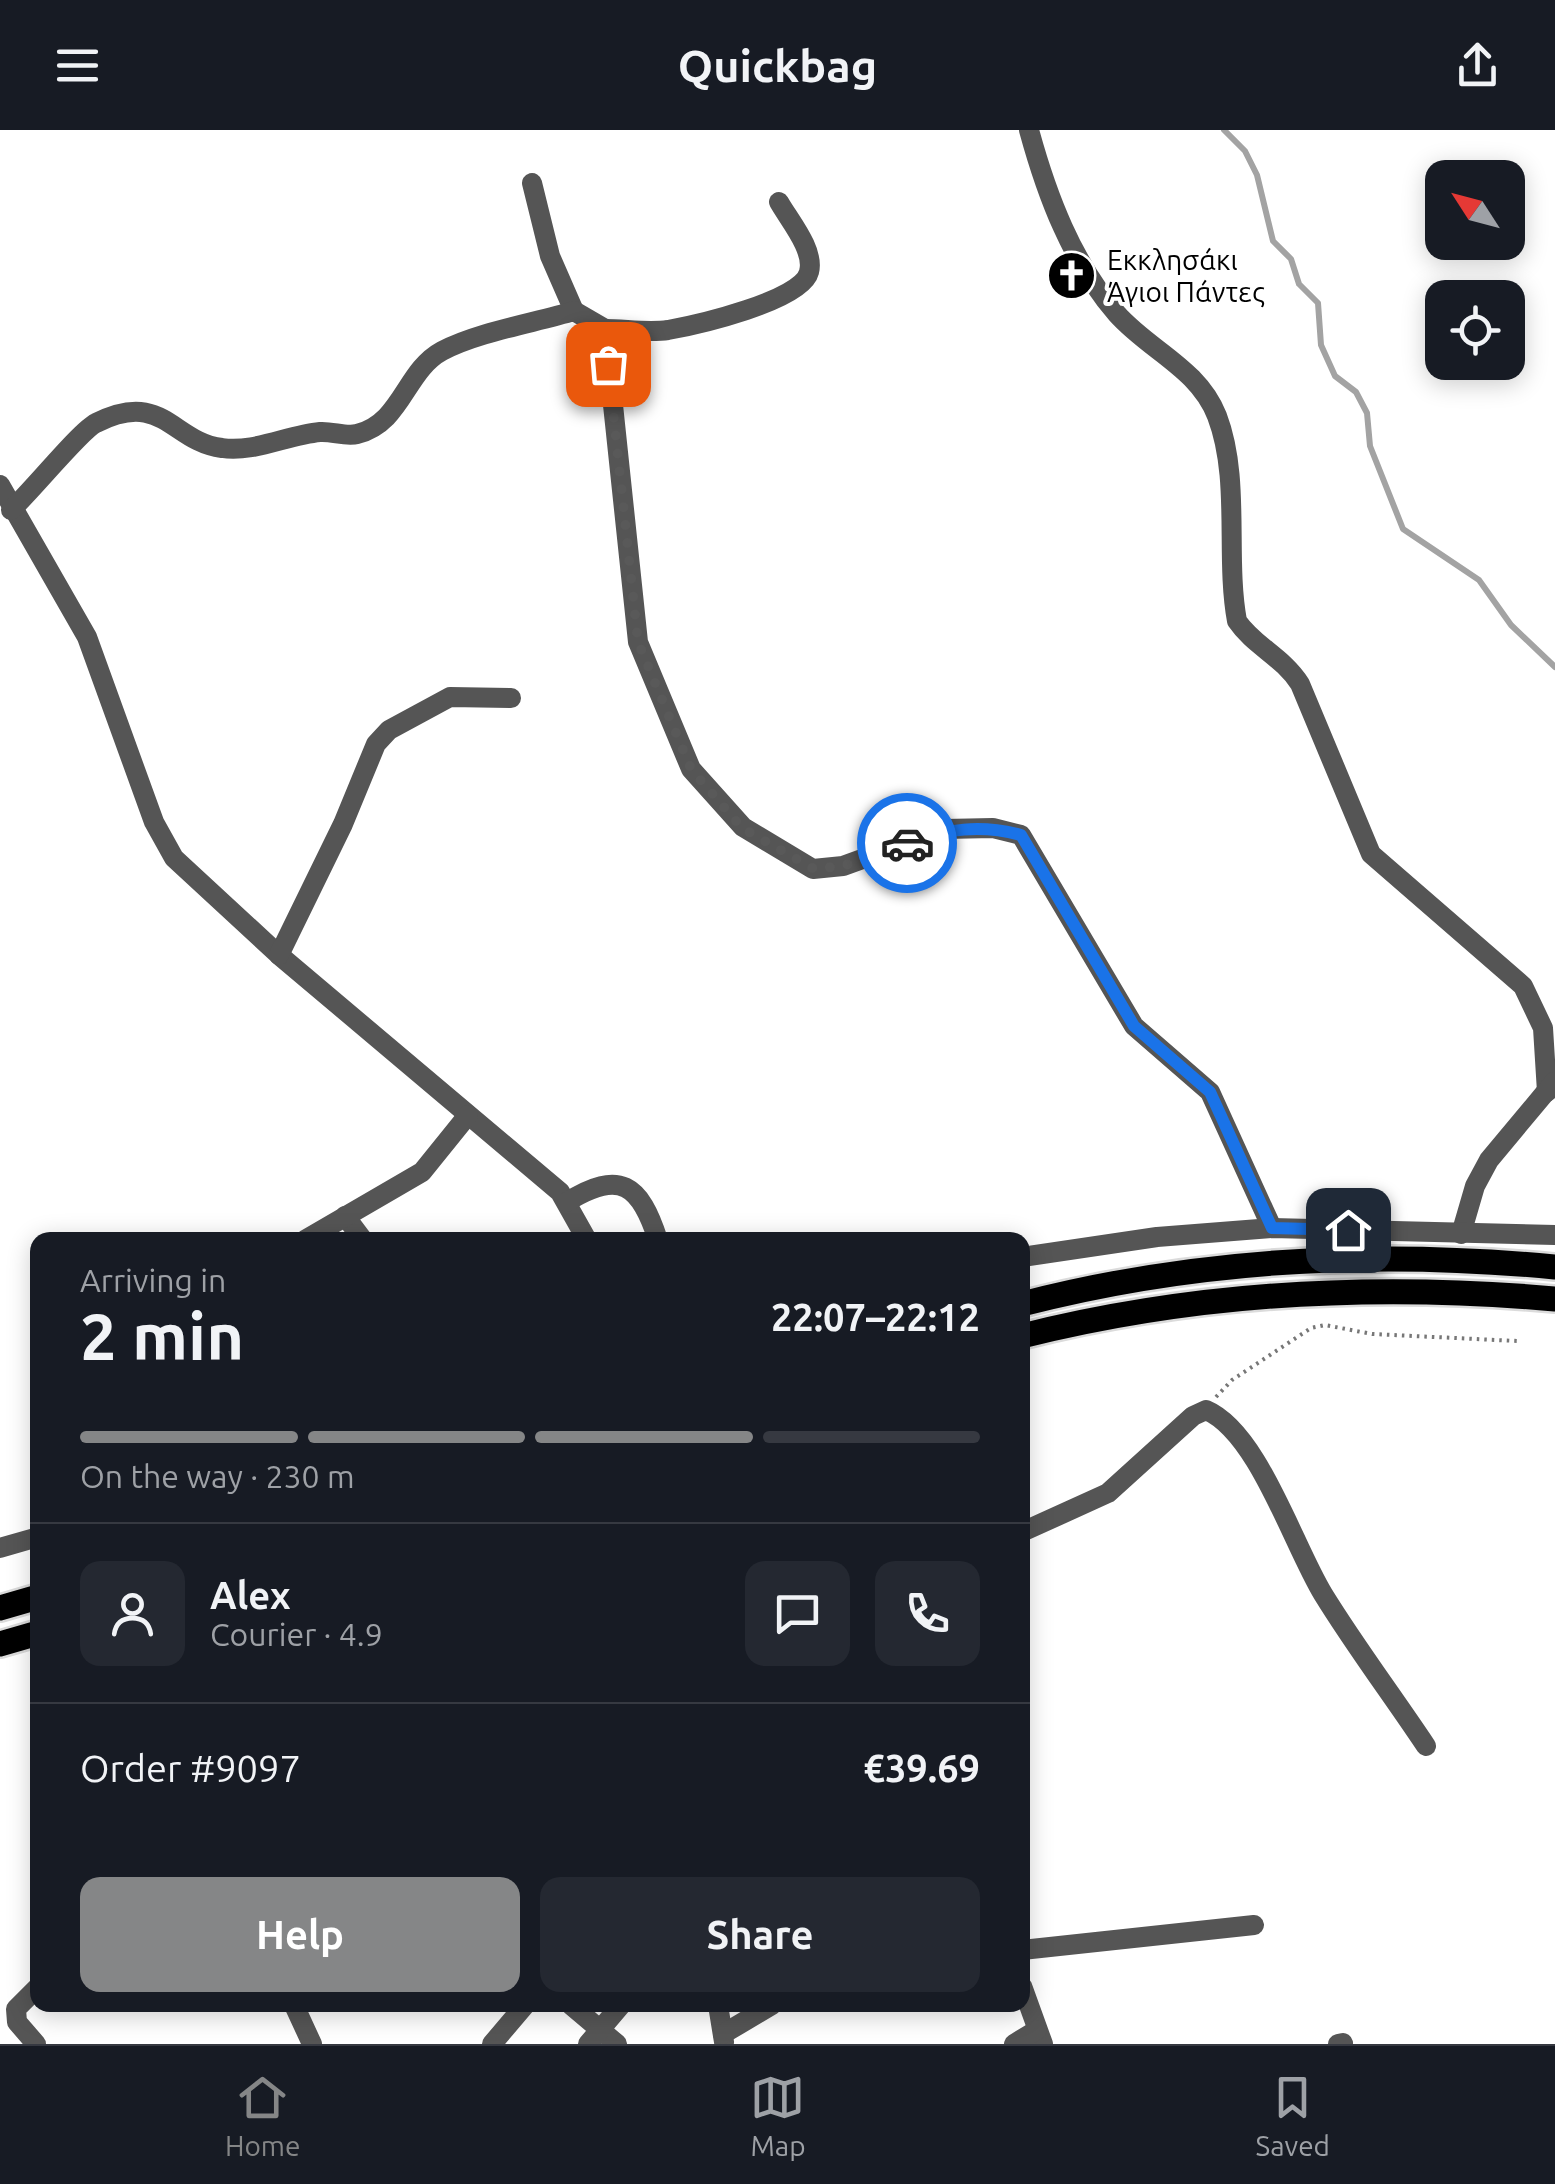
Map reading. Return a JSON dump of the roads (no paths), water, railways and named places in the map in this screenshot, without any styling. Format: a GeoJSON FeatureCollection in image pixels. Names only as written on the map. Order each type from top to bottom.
{"type":"FeatureCollection","features":[{"type":"Feature","properties":{"kind":"main road"},"geometry":{"type":"LineString","coordinates":[[1030,1302],[1160,1276],[1277,1263],[1455,1260],[1555,1267]]}},
{"type":"Feature","properties":{"kind":"main road"},"geometry":{"type":"LineString","coordinates":[[1030,1334],[1169,1306],[1278,1294],[1403,1291],[1555,1299]]}},
{"type":"Feature","properties":{"kind":"main road"},"geometry":{"type":"LineString","coordinates":[[0,1608],[30,1599]]}},
{"type":"Feature","properties":{"kind":"main road"},"geometry":{"type":"LineString","coordinates":[[0,1644],[30,1635]]}},
{"type":"Feature","properties":{"kind":"street"},"geometry":{"type":"LineString","coordinates":[[1029,130],[1045,188],[1078,258],[1118,316],[1202,386],[1218,418],[1226,464],[1237,621],[1247,635],[1286,663],[1300,684],[1371,854],[1524,986],[1543,1028],[1551,1086],[1489,1160],[1475,1186],[1461,1234]]}},
{"type":"Feature","properties":{"kind":"street"},"geometry":{"type":"LineString","coordinates":[[532,183],[550,256],[574,311],[605,329],[665,330],[767,303],[798,287],[809,276],[810,258],[778,202]]}},
{"type":"Feature","properties":{"kind":"street"},"geometry":{"type":"LineString","coordinates":[[11,510],[45,480],[91,425],[126,410],[151,414],[211,447],[229,450],[322,432],[356,435],[381,423],[402,399],[416,371],[443,351],[574,311]]}},
{"type":"Feature","properties":{"kind":"street"},"geometry":{"type":"LineString","coordinates":[[605,329],[638,642],[691,769],[742,828],[814,869],[843,866],[945,829],[993,828],[1021,835],[1134,1026],[1210,1092],[1272,1228]]}},
{"type":"Feature","properties":{"kind":"street"},"geometry":{"type":"LineString","coordinates":[[0,485],[86,637],[162,840],[174,858],[278,955],[567,1202],[583,1232]]}},
{"type":"Feature","properties":{"kind":"street"},"geometry":{"type":"LineString","coordinates":[[278,955],[343,824],[376,744],[389,730],[450,698],[511,698]]}},
{"type":"Feature","properties":{"kind":"street"},"geometry":{"type":"LineString","coordinates":[[318,1232],[422,1172],[468,1115]]}},
{"type":"Feature","properties":{"kind":"street"},"geometry":{"type":"LineString","coordinates":[[567,1202],[604,1183],[626,1187],[648,1208],[656,1232]]}},
{"type":"Feature","properties":{"kind":"street"},"geometry":{"type":"LineString","coordinates":[[345,1216],[357,1232]]}},
{"type":"Feature","properties":{"kind":"street"},"geometry":{"type":"LineString","coordinates":[[1030,1256],[1157,1237],[1272,1228],[1555,1236]]}},
{"type":"Feature","properties":{"kind":"street"},"geometry":{"type":"LineString","coordinates":[[1030,1528],[1108,1493],[1194,1416],[1206,1410],[1229,1424],[1254,1460],[1323,1594],[1426,1746]]}},
{"type":"Feature","properties":{"kind":"street"},"geometry":{"type":"LineString","coordinates":[[0,1548],[30,1539]]}},
{"type":"Feature","properties":{"kind":"street"},"geometry":{"type":"LineString","coordinates":[[1030,1949],[1254,1926]]}},
{"type":"Feature","properties":{"kind":"street"},"geometry":{"type":"LineString","coordinates":[[30,1995],[16,2010],[17,2022],[36,2044]]}},
{"type":"Feature","properties":{"kind":"street"},"geometry":{"type":"LineString","coordinates":[[1014,2044],[1040,2037],[1030,2009]]}},
{"type":"Feature","properties":{"kind":"street"},"geometry":{"type":"LineString","coordinates":[[297,2012],[312,2044]]}},
{"type":"Feature","properties":{"kind":"street"},"geometry":{"type":"LineString","coordinates":[[492,2044],[519,2012]]}},
{"type":"Feature","properties":{"kind":"street"},"geometry":{"type":"LineString","coordinates":[[576,2012],[594,2037],[617,2044]]}},
{"type":"Feature","properties":{"kind":"street"},"geometry":{"type":"LineString","coordinates":[[594,2037],[615,2012]]}},
{"type":"Feature","properties":{"kind":"street"},"geometry":{"type":"LineString","coordinates":[[719,2012],[724,2039],[762,2012]]}},
{"type":"Feature","properties":{"kind":"waterway"},"geometry":{"type":"LineString","coordinates":[[1224,130],[1245,151],[1257,175],[1273,241],[1291,259],[1299,284],[1318,303],[1321,345],[1335,376],[1356,392],[1367,413],[1370,446],[1403,529],[1479,580],[1511,625],[1555,667]]}},
{"type":"Feature","properties":{"kind":"place","name":"Εκκλησάκι Άγιοι Πάντες"},"geometry":{"type":"Point","coordinates":[1072,276]}}]}
